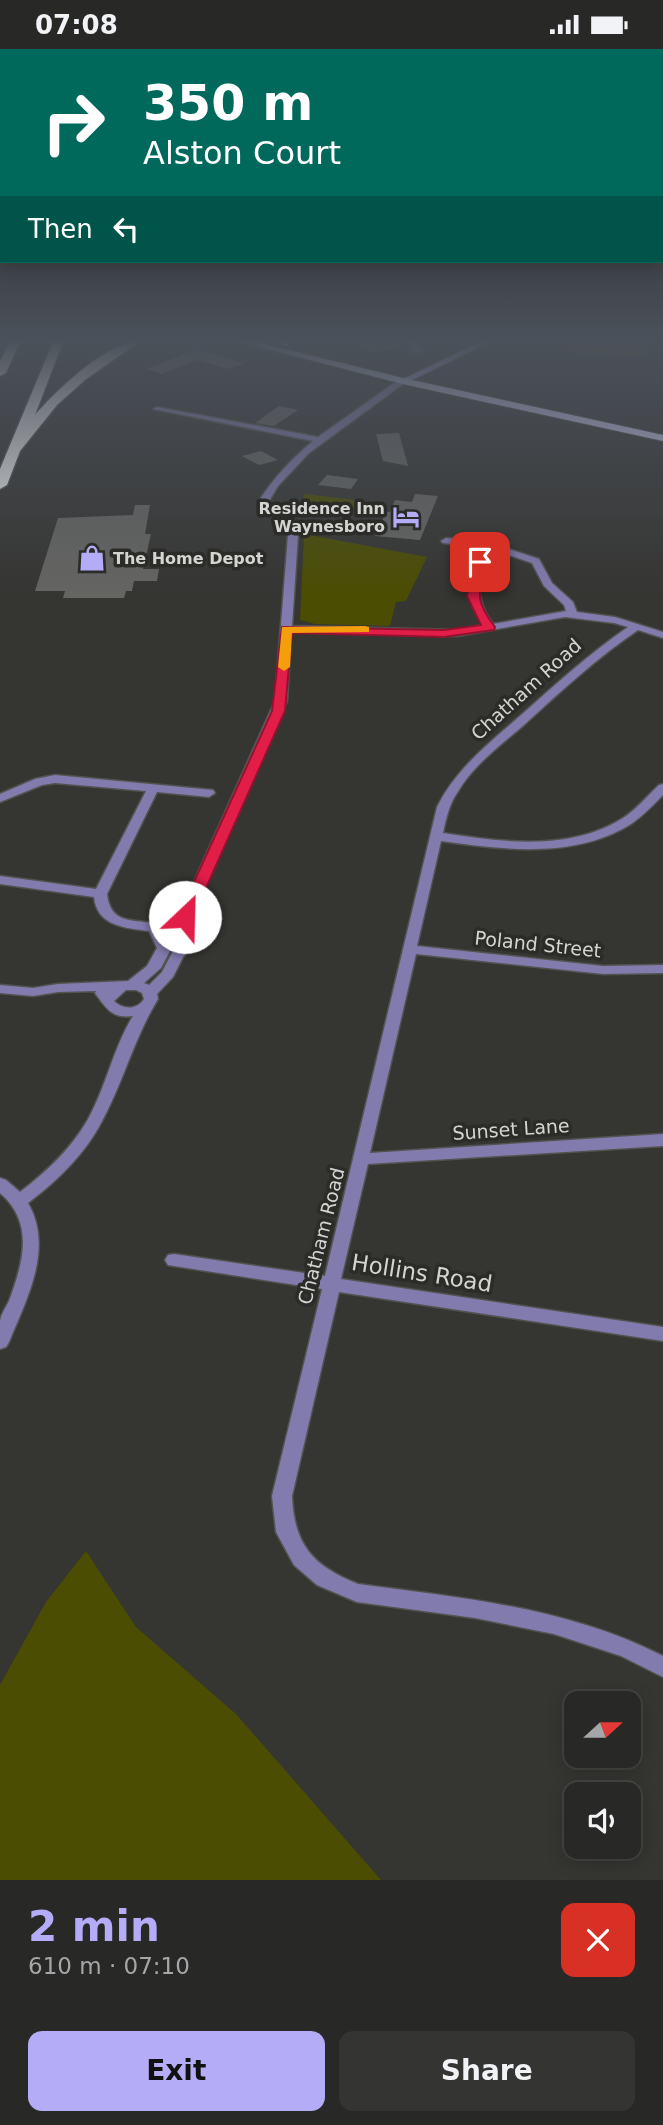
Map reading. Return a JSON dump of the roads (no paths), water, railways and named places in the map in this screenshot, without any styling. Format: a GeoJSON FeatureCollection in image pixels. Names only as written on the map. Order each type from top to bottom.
{"type":"FeatureCollection","features":[{"type":"Feature","properties":{"kind":"highway"},"geometry":{"type":"LineString","coordinates":[[0,485],[23,427]]}},
{"type":"Feature","properties":{"kind":"highway"},"geometry":{"type":"LineString","coordinates":[[13,452],[30,427]]}},
{"type":"Feature","properties":{"kind":"main road"},"geometry":{"type":"LineString","coordinates":[[615,427],[663,438]]}},
{"type":"Feature","properties":{"kind":"main road"},"geometry":{"type":"LineString","coordinates":[[639,427],[663,433]]}},
{"type":"Feature","properties":{"kind":"street"},"geometry":{"type":"LineString","coordinates":[[255,427],[321,440]]}},
{"type":"Feature","properties":{"kind":"street"},"geometry":{"type":"LineString","coordinates":[[185,917],[278,711],[287,629],[292,530],[268,510],[264,501],[281,474],[338,427]]}},
{"type":"Feature","properties":{"kind":"street"},"geometry":{"type":"LineString","coordinates":[[446,541],[492,547],[536,561],[548,584],[569,604],[572,614]]}},
{"type":"Feature","properties":{"kind":"street"},"geometry":{"type":"LineString","coordinates":[[489,627],[475,606],[472,591],[482,557],[492,547]]}},
{"type":"Feature","properties":{"kind":"street"},"geometry":{"type":"LineString","coordinates":[[287,629],[444,633],[572,614],[601,617],[663,635]]}},
{"type":"Feature","properties":{"kind":"street","name":"Chatham Road"},"geometry":{"type":"LineString","coordinates":[[637,626],[592,658],[461,778],[447,798],[435,836],[282,1496],[284,1528],[291,1545],[302,1561],[336,1585],[357,1593],[555,1624],[598,1637],[663,1667]]}},
{"type":"Feature","properties":{"kind":"street"},"geometry":{"type":"LineString","coordinates":[[0,798],[39,782],[55,779],[209,793]]}},
{"type":"Feature","properties":{"kind":"street"},"geometry":{"type":"LineString","coordinates":[[435,836],[528,845],[579,840],[624,822],[663,787]]}},
{"type":"Feature","properties":{"kind":"street"},"geometry":{"type":"LineString","coordinates":[[153,788],[100,894],[103,912],[108,917],[159,935],[172,946],[186,945],[199,939],[203,930],[198,922],[185,917],[168,919],[159,935]]}},
{"type":"Feature","properties":{"kind":"street"},"geometry":{"type":"LineString","coordinates":[[0,880],[100,894]]}},
{"type":"Feature","properties":{"kind":"street"},"geometry":{"type":"LineString","coordinates":[[108,999],[112,992],[149,973],[161,959],[164,948],[159,935]]}},
{"type":"Feature","properties":{"kind":"street"},"geometry":{"type":"LineString","coordinates":[[20,1200],[47,1180],[66,1161],[94,1122],[135,1025],[148,1000],[186,945]]}},
{"type":"Feature","properties":{"kind":"street","name":"Poland Street"},"geometry":{"type":"LineString","coordinates":[[409,949],[603,970],[663,969]]}},
{"type":"Feature","properties":{"kind":"street"},"geometry":{"type":"LineString","coordinates":[[0,989],[33,992],[58,988],[127,986],[145,988],[148,1000]]}},
{"type":"Feature","properties":{"kind":"street"},"geometry":{"type":"LineString","coordinates":[[95,988],[108,999],[113,1009],[123,1012],[135,1025]]}},
{"type":"Feature","properties":{"kind":"street"},"geometry":{"type":"LineString","coordinates":[[123,1012],[148,1000]]}},
{"type":"Feature","properties":{"kind":"street","name":"Sunset Lane"},"geometry":{"type":"LineString","coordinates":[[361,1160],[663,1140]]}},
{"type":"Feature","properties":{"kind":"street"},"geometry":{"type":"LineString","coordinates":[[0,1184],[20,1200],[32,1236],[27,1275],[0,1342]]}},
{"type":"Feature","properties":{"kind":"street","name":"Hollins Road"},"geometry":{"type":"LineString","coordinates":[[174,1260],[663,1334]]}},
{"type":"Feature","properties":{"kind":"place","name":"Residence Inn Waynesboro"},"geometry":{"type":"Point","coordinates":[406,517]}},
{"type":"Feature","properties":{"kind":"place","name":"The Home Depot"},"geometry":{"type":"Point","coordinates":[92,558]}}]}
